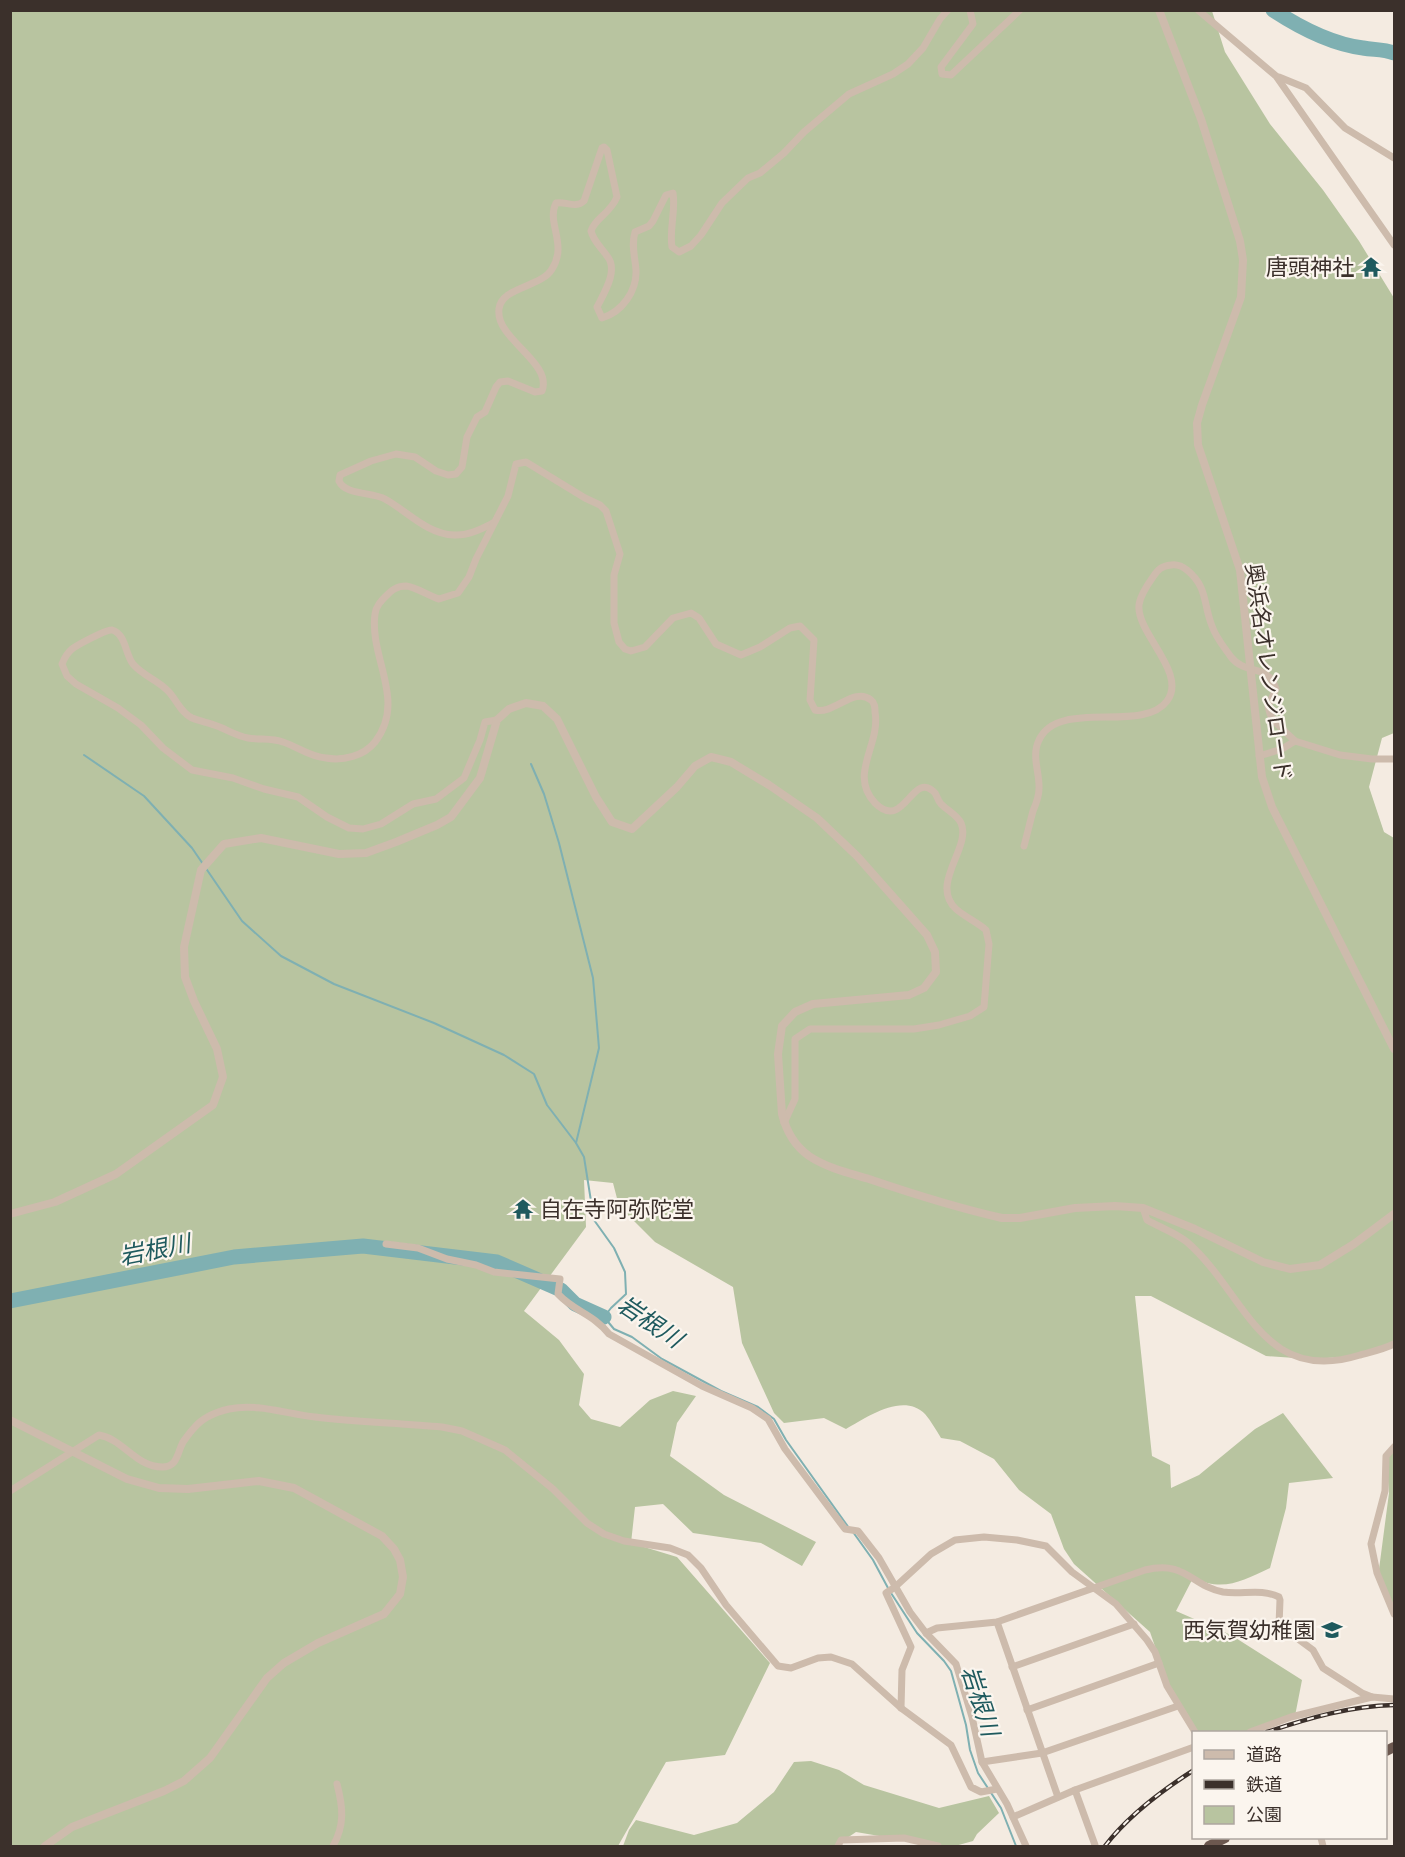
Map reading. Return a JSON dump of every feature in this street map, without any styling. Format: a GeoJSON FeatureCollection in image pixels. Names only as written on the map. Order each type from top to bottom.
{"type":"FeatureCollection","features":[{"type":"Feature","properties":{"kind":"highway"},"geometry":{"type":"LineString","coordinates":[[1209,1846],[1223,1839]]}},
{"type":"Feature","properties":{"kind":"street"},"geometry":{"type":"LineString","coordinates":[[493,523],[477,531],[455,536],[441,532],[417,521],[384,498],[341,486],[340,475],[370,461],[396,454],[415,457],[436,471],[448,475],[456,474],[462,467],[466,437],[477,417],[485,412],[500,382],[508,381],[535,392],[542,391],[544,385],[541,374],[502,324],[498,310],[502,300],[551,272],[557,259],[559,243],[552,210],[558,201],[576,206],[584,201],[602,148],[607,150],[617,197],[610,210],[595,223],[591,231],[596,243],[610,258],[610,281],[597,307],[602,318],[621,307],[634,286],[636,274],[632,241],[635,232],[649,226],[666,195],[673,193],[670,237],[672,247],[679,252],[701,235],[722,203],[748,178],[776,159],[849,94],[893,74],[908,64],[923,48],[948,10]]}},
{"type":"Feature","properties":{"kind":"street"},"geometry":{"type":"LineString","coordinates":[[970,10],[973,24],[941,67],[942,75],[951,75],[1020,10]]}},
{"type":"Feature","properties":{"kind":"street","name":"奥浜名オレンジロード"},"geometry":{"type":"LineString","coordinates":[[1159,10],[1201,119],[1240,241],[1243,260],[1241,297],[1197,423],[1198,445],[1204,469],[1240,570],[1262,777],[1272,807],[1391,1033],[1395,1049]]}},
{"type":"Feature","properties":{"kind":"street"},"geometry":{"type":"LineString","coordinates":[[1198,10],[1276,76],[1394,243]]}},
{"type":"Feature","properties":{"kind":"street"},"geometry":{"type":"LineString","coordinates":[[1276,76],[1306,88],[1345,128],[1395,158]]}},
{"type":"Feature","properties":{"kind":"street"},"geometry":{"type":"LineString","coordinates":[[496,720],[485,722],[464,778],[436,799],[413,804],[381,824],[363,829],[349,828],[327,818],[298,797],[264,789],[233,778],[192,770],[163,748],[141,724],[76,684],[67,676],[62,664],[73,648],[106,630],[111,630],[120,636],[132,663],[144,676],[170,692],[180,709],[191,717],[213,723],[236,735],[275,740],[319,757],[339,759],[358,755],[370,748],[381,735],[387,717],[388,693],[374,631],[378,604],[399,586],[409,586],[439,599],[458,593],[470,577],[476,559],[508,496],[516,464],[526,462],[600,505],[606,511],[620,554],[614,575],[614,623],[619,642],[625,649],[631,651],[645,647],[673,618],[691,613],[699,618],[716,644],[741,655],[760,647],[790,628],[800,626],[814,640],[810,700],[816,710],[830,709],[858,696],[869,698],[874,703],[877,719],[875,735],[863,776],[867,792],[875,802],[886,811],[891,812],[899,809],[914,791],[928,788],[935,793],[940,803],[962,823],[963,835],[946,886],[955,909],[986,930],[989,944],[984,1007],[970,1017],[914,1029],[810,1029],[795,1039],[795,1099],[784,1123]]}},
{"type":"Feature","properties":{"kind":"street"},"geometry":{"type":"LineString","coordinates":[[1024,846],[1038,800],[1036,748],[1044,731],[1060,721],[1134,716],[1157,710],[1167,703],[1171,684],[1167,667],[1139,613],[1140,599],[1161,567],[1175,564],[1183,566],[1197,578],[1218,639],[1237,665],[1262,671],[1274,682],[1276,688],[1268,706],[1270,714],[1274,721],[1295,741],[1340,755],[1395,759]]}},
{"type":"Feature","properties":{"kind":"street"},"geometry":{"type":"LineString","coordinates":[[10,1214],[55,1202],[116,1174],[213,1105],[223,1077],[217,1049],[185,977],[184,947],[201,870],[224,844],[261,838],[339,854],[366,853],[437,825],[451,817],[480,778],[496,720],[508,709],[526,703],[543,706],[557,719],[596,797],[612,822],[632,829],[677,787],[695,766],[711,757],[731,762],[817,818],[857,856],[927,935],[935,952],[936,972],[924,988],[909,995],[813,1004],[795,1012],[782,1026],[778,1054],[784,1123],[793,1140],[808,1155],[825,1165],[992,1216],[1020,1218],[1075,1208],[1115,1206],[1143,1208],[1195,1229],[1263,1262],[1290,1269],[1320,1265],[1395,1214]]}},
{"type":"Feature","properties":{"kind":"street"},"geometry":{"type":"LineString","coordinates":[[1259,756],[1282,749],[1295,741]]}},
{"type":"Feature","properties":{"kind":"street"},"geometry":{"type":"LineString","coordinates":[[1143,1208],[1147,1220],[1186,1241],[1274,1346],[1289,1355],[1323,1363],[1357,1356],[1395,1344]]}},
{"type":"Feature","properties":{"kind":"street"},"geometry":{"type":"LineString","coordinates":[[386,1244],[418,1248],[494,1272],[560,1279],[558,1294],[568,1305],[598,1321],[609,1334],[702,1386],[752,1408],[768,1419],[785,1449],[814,1490],[844,1529],[858,1531],[879,1558],[895,1587],[926,1633],[956,1664],[972,1717],[982,1762],[1007,1804],[1026,1846]]}},
{"type":"Feature","properties":{"kind":"street"},"geometry":{"type":"LineString","coordinates":[[10,1491],[99,1435],[108,1436],[117,1441],[143,1463],[164,1468],[177,1459],[182,1444],[195,1426],[210,1415],[231,1409],[255,1407],[316,1417],[442,1427],[462,1431],[505,1450],[554,1490],[587,1523],[604,1534],[624,1541],[670,1548],[695,1560],[726,1605],[774,1662],[785,1668],[791,1668],[818,1658],[831,1657],[852,1664],[902,1708],[951,1745],[971,1787],[981,1792],[997,1789]]}},
{"type":"Feature","properties":{"kind":"street"},"geometry":{"type":"LineString","coordinates":[[10,1420],[128,1479],[159,1488],[188,1489],[259,1480],[294,1488],[382,1536],[400,1560],[403,1577],[400,1594],[384,1614],[318,1643],[284,1663],[267,1678],[210,1758],[184,1781],[72,1827],[45,1846]]}},
{"type":"Feature","properties":{"kind":"street"},"geometry":{"type":"LineString","coordinates":[[1395,1447],[1386,1456],[1385,1491],[1371,1544],[1377,1574],[1395,1614]]}},
{"type":"Feature","properties":{"kind":"street"},"geometry":{"type":"LineString","coordinates":[[902,1708],[902,1670],[911,1647],[886,1593],[931,1554],[955,1540],[1017,1539],[1046,1546],[1072,1572],[1116,1604],[1147,1640],[1159,1663],[1167,1686],[1194,1731]]}},
{"type":"Feature","properties":{"kind":"street"},"geometry":{"type":"LineString","coordinates":[[926,1633],[937,1628],[997,1622],[1159,1567],[1174,1568],[1223,1592],[1275,1595],[1280,1600],[1279,1624],[1313,1650],[1323,1668],[1362,1693],[1372,1697],[1395,1699]]}},
{"type":"Feature","properties":{"kind":"street"},"geometry":{"type":"LineString","coordinates":[[997,1622],[1058,1797]]}},
{"type":"Feature","properties":{"kind":"street"},"geometry":{"type":"LineString","coordinates":[[1012,1667],[1134,1624]]}},
{"type":"Feature","properties":{"kind":"street"},"geometry":{"type":"LineString","coordinates":[[1027,1710],[1159,1663]]}},
{"type":"Feature","properties":{"kind":"street"},"geometry":{"type":"LineString","coordinates":[[1253,1731],[1291,1717],[1372,1697]]}},
{"type":"Feature","properties":{"kind":"street"},"geometry":{"type":"LineString","coordinates":[[982,1762],[1042,1753],[1178,1706]]}},
{"type":"Feature","properties":{"kind":"street"},"geometry":{"type":"LineString","coordinates":[[1013,1817],[1075,1790],[1192,1748]]}},
{"type":"Feature","properties":{"kind":"street"},"geometry":{"type":"LineString","coordinates":[[333,1846],[342,1826],[342,1806],[337,1784]]}},
{"type":"Feature","properties":{"kind":"street"},"geometry":{"type":"LineString","coordinates":[[1075,1790],[1095,1845]]}},
{"type":"Feature","properties":{"kind":"street"},"geometry":{"type":"LineString","coordinates":[[838,1846],[841,1840],[904,1838],[938,1846]]}},
{"type":"Feature","properties":{"kind":"green space"},"geometry":{"type":"Polygon","coordinates":[[[11,11],[1212,11],[1225,52],[1270,124],[1323,190],[1359,241],[1394,298],[1394,733],[1382,738],[1369,787],[1384,832],[1394,838],[1394,1343],[1345,1357],[1309,1359],[1266,1356],[1151,1296],[1135,1296],[1152,1456],[1170,1465],[1171,1488],[1199,1475],[1255,1429],[1283,1413],[1333,1478],[1289,1483],[1286,1508],[1270,1568],[1233,1583],[1214,1584],[1193,1578],[1176,1611],[1231,1635],[1302,1680],[1295,1716],[1250,1731],[1197,1731],[1172,1696],[1150,1632],[1074,1564],[1064,1549],[1051,1514],[1019,1490],[994,1459],[960,1441],[941,1438],[925,1414],[916,1408],[906,1405],[885,1409],[846,1429],[824,1418],[784,1423],[774,1413],[742,1343],[733,1287],[655,1242],[619,1206],[613,1183],[584,1180],[586,1227],[524,1311],[559,1340],[584,1374],[579,1405],[591,1419],[620,1427],[650,1400],[673,1391],[696,1396],[677,1423],[670,1456],[724,1495],[816,1542],[802,1566],[761,1543],[693,1533],[663,1504],[635,1507],[631,1543],[677,1557],[770,1663],[725,1755],[666,1762],[618,1846],[11,1846],[11,11]]]}},
{"type":"Feature","properties":{"kind":"green space"},"geometry":{"type":"Polygon","coordinates":[[[1394,1449],[1394,1614],[1378,1577],[1389,1493],[1386,1456],[1394,1449]]]}},
{"type":"Feature","properties":{"kind":"green space"},"geometry":{"type":"Polygon","coordinates":[[[811,1761],[839,1770],[864,1785],[939,1808],[989,1796],[999,1813],[977,1834],[973,1841],[955,1846],[938,1846],[856,1832],[835,1846],[623,1846],[636,1820],[694,1835],[737,1823],[774,1792],[794,1762],[811,1761]]]}},
{"type":"Feature","properties":{"kind":"waterway"},"geometry":{"type":"LineString","coordinates":[[1273,10],[1327,39],[1351,46],[1394,53]]}},
{"type":"Feature","properties":{"kind":"waterway"},"geometry":{"type":"LineString","coordinates":[[84,755],[144,796],[192,848],[242,921],[281,956],[334,984],[434,1023],[504,1055],[534,1074],[547,1105],[584,1157],[594,1220],[614,1248],[625,1272],[626,1294],[604,1317],[614,1329],[632,1337],[662,1359],[721,1391],[758,1407],[774,1419],[786,1440],[849,1528]]}},
{"type":"Feature","properties":{"kind":"waterway"},"geometry":{"type":"LineString","coordinates":[[531,764],[544,794],[559,843],[593,978],[599,1048],[576,1143]]}},
{"type":"Feature","properties":{"kind":"waterway","name":"岩根川"},"geometry":{"type":"LineString","coordinates":[[10,1301],[234,1257],[363,1246],[497,1262],[561,1290],[575,1304],[604,1317]]}},
{"type":"Feature","properties":{"kind":"waterway","name":"岩根川"},"geometry":{"type":"LineString","coordinates":[[853,1532],[873,1560],[888,1588]]}},
{"type":"Feature","properties":{"kind":"waterway","name":"岩根川"},"geometry":{"type":"LineString","coordinates":[[891,1593],[917,1633],[951,1671],[966,1725],[970,1750],[978,1773],[1001,1808],[1016,1846]]}},
{"type":"Feature","properties":{"kind":"railway"},"geometry":{"type":"LineString","coordinates":[[1270,1731],[1330,1714],[1394,1705]]}},
{"type":"Feature","properties":{"kind":"railway"},"geometry":{"type":"LineString","coordinates":[[1105,1846],[1124,1824],[1146,1805],[1192,1771]]}},
{"type":"Feature","properties":{"kind":"place","name":"唐頭神社"},"geometry":{"type":"Point","coordinates":[1371,267]}},
{"type":"Feature","properties":{"kind":"place","name":"自在寺阿弥陀堂"},"geometry":{"type":"Point","coordinates":[523,1209]}},
{"type":"Feature","properties":{"kind":"place","name":"西気賀幼稚園"},"geometry":{"type":"Point","coordinates":[1332,1630]}}]}
